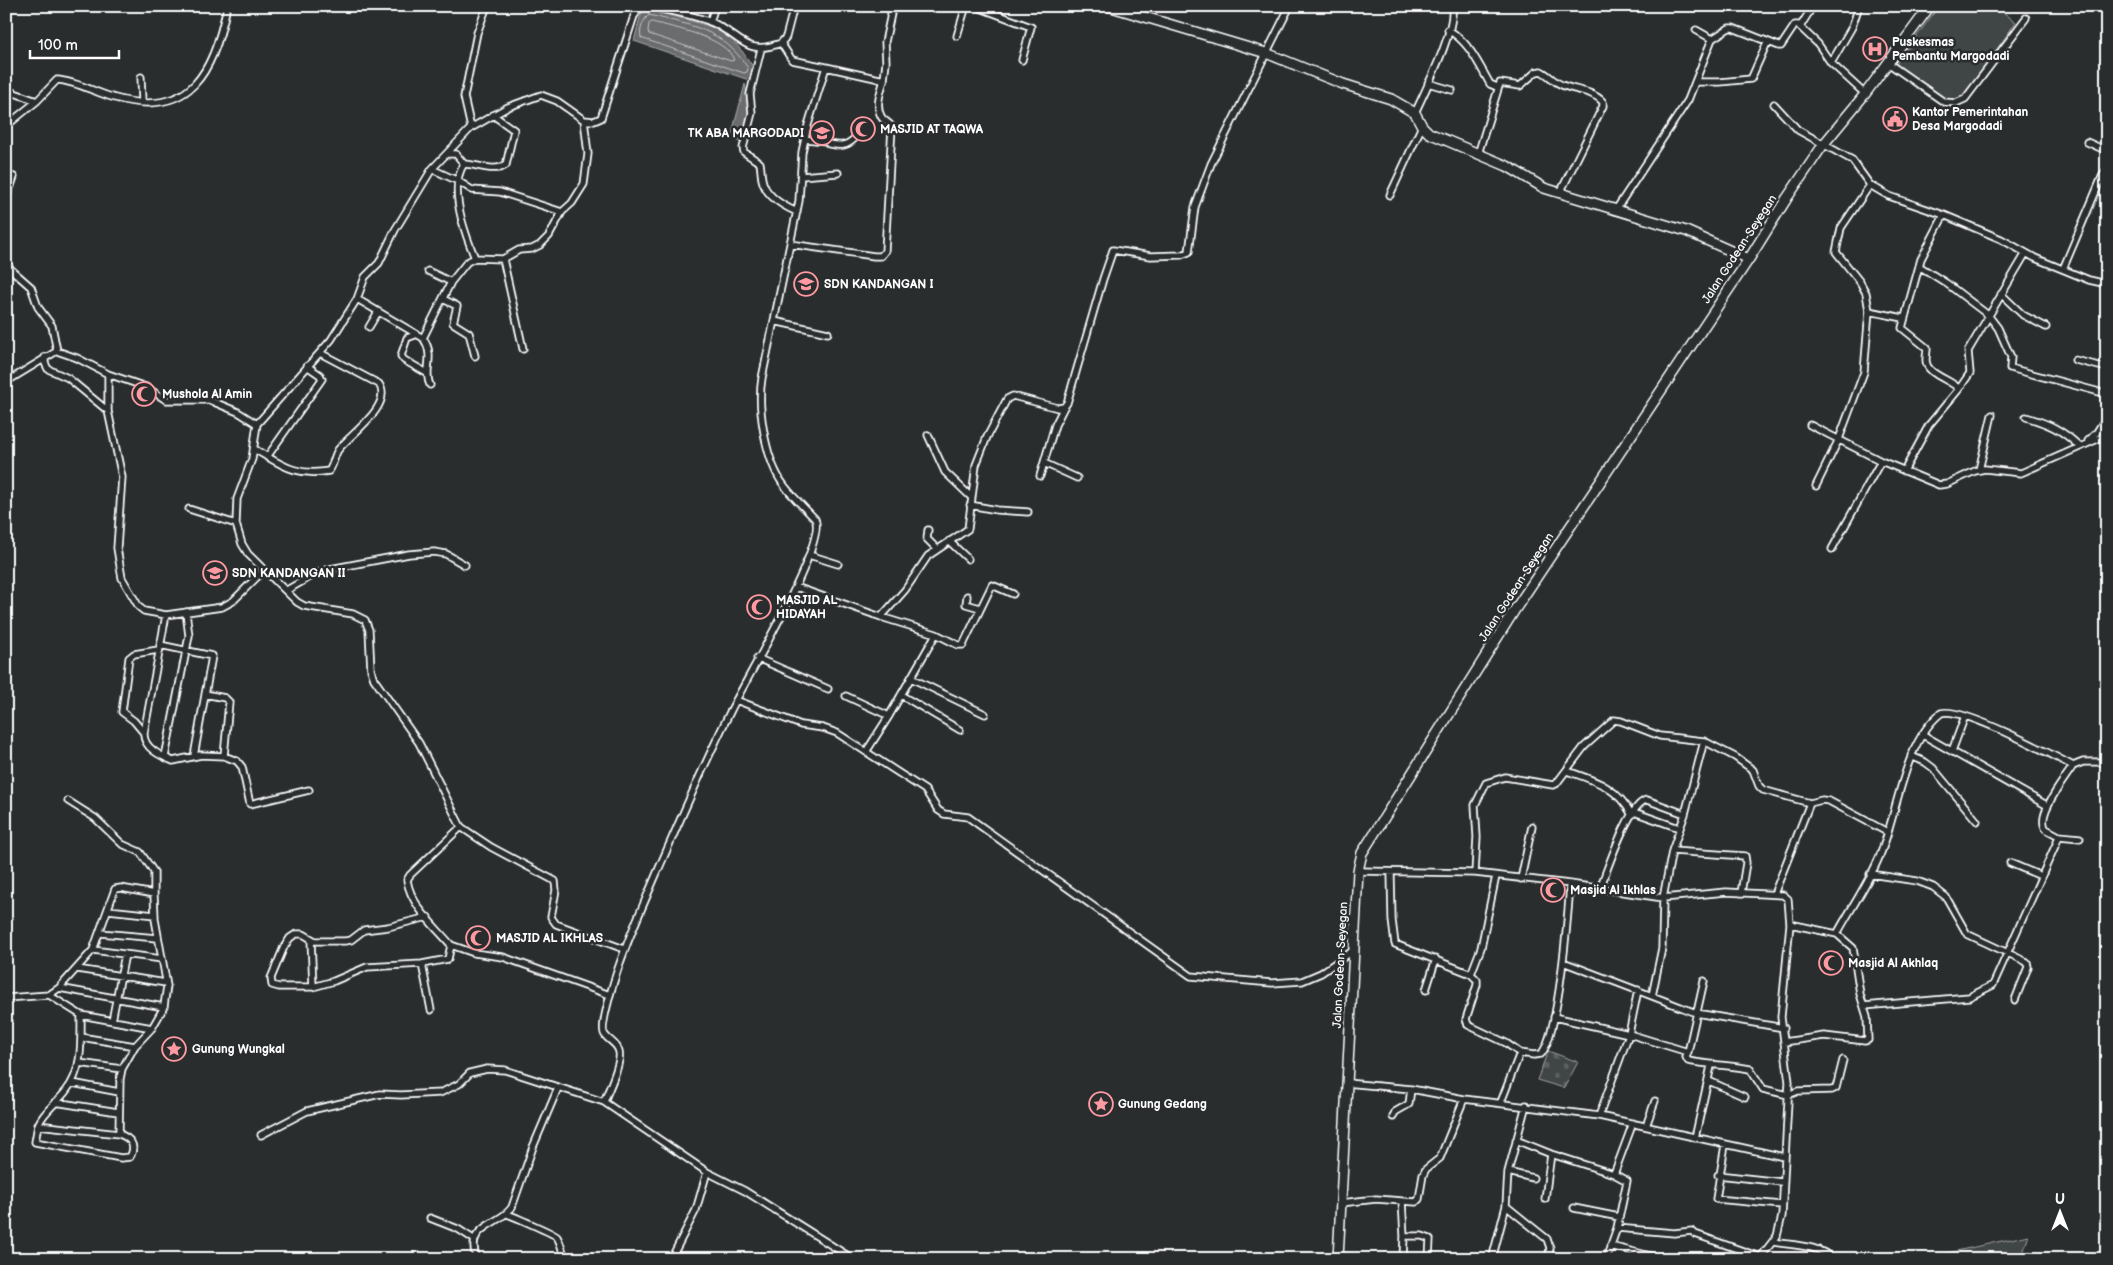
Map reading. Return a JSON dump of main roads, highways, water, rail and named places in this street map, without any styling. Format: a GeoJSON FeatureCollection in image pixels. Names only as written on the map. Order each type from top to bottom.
{"type":"FeatureCollection","features":[{"type":"Feature","properties":{"kind":"main road"},"geometry":{"type":"LineString","coordinates":[[1108,6],[1266,53],[1343,84],[1391,98],[1415,113],[1422,126],[1429,133],[1518,172],[1544,188],[1686,231],[1749,259]]}},
{"type":"Feature","properties":{"kind":"main road","name":"Jalan Godean-Seyegan"},"geometry":{"type":"LineString","coordinates":[[1338,1259],[1358,871],[1366,846],[1509,619],[1749,259],[1787,198],[1823,145],[1865,94],[1930,6]]}},
{"type":"Feature","properties":{"kind":"water"},"geometry":{"type":"Polygon","coordinates":[[[647,9],[709,26],[722,33],[732,40],[754,68],[749,80],[634,41],[640,17],[647,9]]]}},
{"type":"Feature","properties":{"kind":"water"},"geometry":{"type":"Polygon","coordinates":[[[745,84],[751,112],[743,144],[731,137],[745,84]]]}},
{"type":"Feature","properties":{"kind":"place","name":"Puskesmas Pembantu Margodadi"},"geometry":{"type":"Point","coordinates":[1875,49]}},
{"type":"Feature","properties":{"kind":"place","name":"Kantor Pemerintahan Desa Margodadi"},"geometry":{"type":"Point","coordinates":[1895,119]}},
{"type":"Feature","properties":{"kind":"place","name":"MASJID AT TAQWA"},"geometry":{"type":"Point","coordinates":[863,129]}},
{"type":"Feature","properties":{"kind":"place","name":"TK ABA MARGODADI"},"geometry":{"type":"Point","coordinates":[822,133]}},
{"type":"Feature","properties":{"kind":"place","name":"SDN KANDANGAN I"},"geometry":{"type":"Point","coordinates":[806,284]}},
{"type":"Feature","properties":{"kind":"place","name":"Mushola Al Amin"},"geometry":{"type":"Point","coordinates":[144,394]}},
{"type":"Feature","properties":{"kind":"place","name":"SDN KANDANGAN II"},"geometry":{"type":"Point","coordinates":[215,573]}},
{"type":"Feature","properties":{"kind":"place","name":"MASJID AL HIDAYAH"},"geometry":{"type":"Point","coordinates":[759,607]}},
{"type":"Feature","properties":{"kind":"place","name":"Masjid Al Ikhlas"},"geometry":{"type":"Point","coordinates":[1553,890]}},
{"type":"Feature","properties":{"kind":"place","name":"MASJID AL IKHLAS"},"geometry":{"type":"Point","coordinates":[478,938]}},
{"type":"Feature","properties":{"kind":"place","name":"Masjid Al Akhlaq"},"geometry":{"type":"Point","coordinates":[1831,963]}},
{"type":"Feature","properties":{"kind":"place","name":"Gunung Wungkal"},"geometry":{"type":"Point","coordinates":[174,1049]}},
{"type":"Feature","properties":{"kind":"place","name":"Gunung Gedang"},"geometry":{"type":"Point","coordinates":[1101,1104]}}]}
